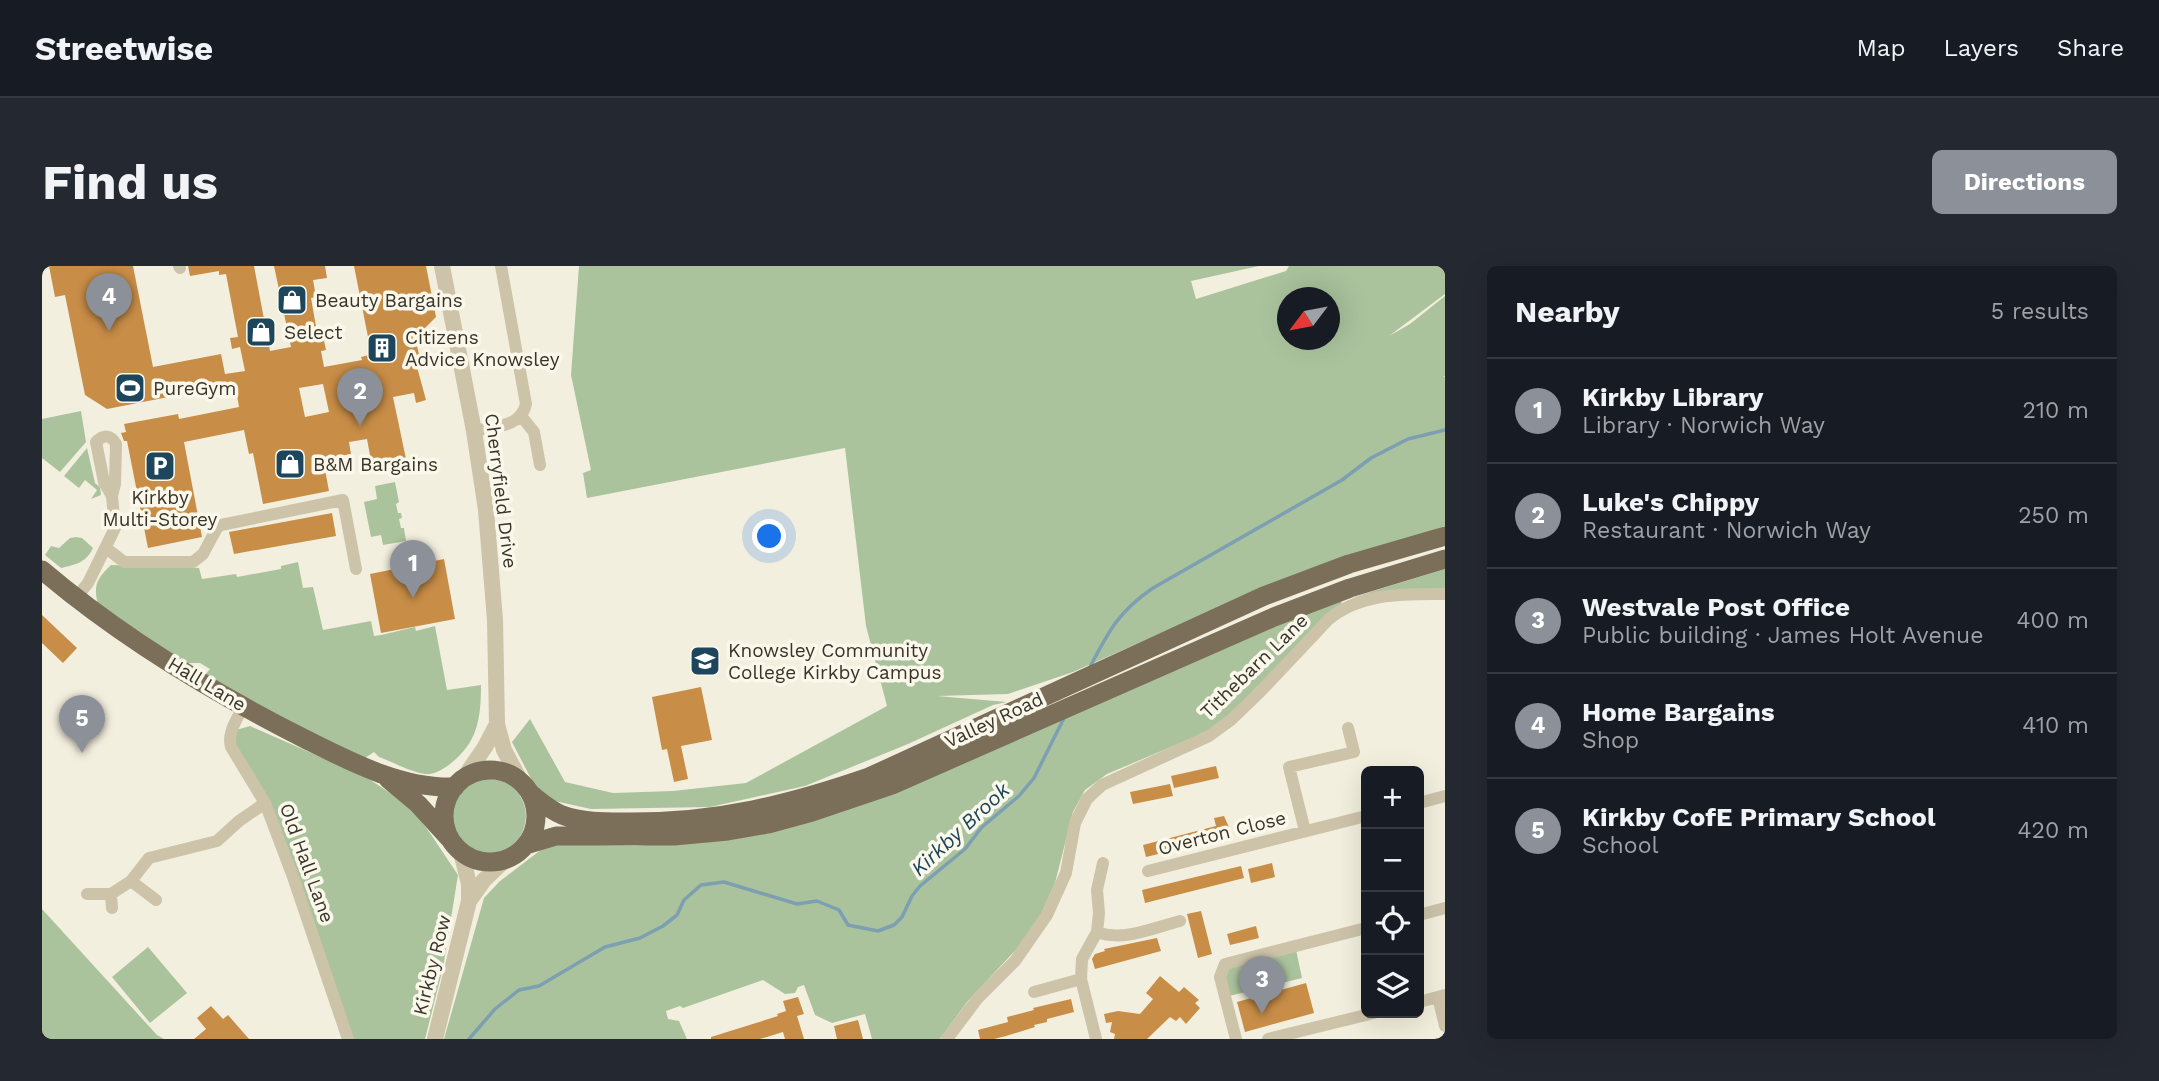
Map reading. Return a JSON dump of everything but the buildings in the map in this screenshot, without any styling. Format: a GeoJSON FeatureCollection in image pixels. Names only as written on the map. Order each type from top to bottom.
{"type":"FeatureCollection","features":[{"type":"Feature","properties":{"kind":"main road","name":"Valley Road"},"geometry":{"type":"LineString","coordinates":[[526,788],[560,814],[590,820],[664,822],[712,818],[805,799],[869,777],[1264,596],[1349,564],[1445,536]]}},
{"type":"Feature","properties":{"kind":"main road","name":"Valley Road"},"geometry":{"type":"LineString","coordinates":[[526,845],[556,836],[674,836],[728,831],[812,812],[892,785],[966,750],[1045,719],[1274,617],[1350,588],[1445,559]]}},
{"type":"Feature","properties":{"kind":"main road","name":"Hall Lane"},"geometry":{"type":"LineString","coordinates":[[42,570],[76,598],[181,670],[243,707],[307,740],[384,776],[430,787],[459,783]]}},
{"type":"Feature","properties":{"kind":"main road"},"geometry":{"type":"LineString","coordinates":[[493,770],[508,774],[526,788],[535,807],[536,820],[533,833],[517,854],[505,860],[490,862],[475,859],[457,847],[447,831],[445,808],[459,783],[477,772],[493,770]]}},
{"type":"Feature","properties":{"kind":"main road","name":"Hall Lane"},"geometry":{"type":"LineString","coordinates":[[384,776],[418,804],[457,847]]}},
{"type":"Feature","properties":{"kind":"street","name":"Cherryfield Drive"},"geometry":{"type":"LineString","coordinates":[[442,266],[474,431],[486,510],[495,620],[497,724],[504,750],[526,788]]}},
{"type":"Feature","properties":{"kind":"street"},"geometry":{"type":"LineString","coordinates":[[474,431],[508,424],[521,416],[525,409],[526,399],[501,266]]}},
{"type":"Feature","properties":{"kind":"street"},"geometry":{"type":"LineString","coordinates":[[521,416],[534,432],[540,465]]}},
{"type":"Feature","properties":{"kind":"street"},"geometry":{"type":"LineString","coordinates":[[76,598],[88,583],[114,528],[111,496]]}},
{"type":"Feature","properties":{"kind":"street"},"geometry":{"type":"LineString","coordinates":[[106,548],[124,562],[193,562],[203,554],[221,525],[343,500],[356,569]]}},
{"type":"Feature","properties":{"kind":"street","name":"Tithebarn Lane"},"geometry":{"type":"LineString","coordinates":[[947,1039],[978,998],[1015,961],[1047,915],[1066,873],[1075,823],[1087,799],[1102,785],[1209,736],[1231,720],[1343,608],[1377,597],[1445,594]]}},
{"type":"Feature","properties":{"kind":"street","name":"Old Hall Lane"},"geometry":{"type":"LineString","coordinates":[[243,707],[230,732],[229,740],[234,754],[265,803],[348,1039]]}},
{"type":"Feature","properties":{"kind":"street"},"geometry":{"type":"LineString","coordinates":[[459,783],[492,736],[497,724]]}},
{"type":"Feature","properties":{"kind":"street","name":"Overton Close"},"geometry":{"type":"LineString","coordinates":[[1305,831],[1289,767],[1354,752],[1348,728]]}},
{"type":"Feature","properties":{"kind":"street"},"geometry":{"type":"LineString","coordinates":[[1424,802],[1445,796]]}},
{"type":"Feature","properties":{"kind":"street"},"geometry":{"type":"LineString","coordinates":[[87,894],[111,894],[131,881],[149,858],[217,841],[265,803]]}},
{"type":"Feature","properties":{"kind":"street","name":"Overton Close"},"geometry":{"type":"LineString","coordinates":[[1148,871],[1361,817]]}},
{"type":"Feature","properties":{"kind":"street","name":"Kirkby Row"},"geometry":{"type":"LineString","coordinates":[[435,1039],[470,901],[469,884],[457,847]]}},
{"type":"Feature","properties":{"kind":"street","name":"Kirkby Row"},"geometry":{"type":"LineString","coordinates":[[470,901],[484,880],[505,860]]}},
{"type":"Feature","properties":{"kind":"street"},"geometry":{"type":"LineString","coordinates":[[1096,1039],[1081,979],[1082,959],[1097,932],[1100,913],[1097,890],[1103,863]]}},
{"type":"Feature","properties":{"kind":"street"},"geometry":{"type":"LineString","coordinates":[[131,881],[156,900]]}},
{"type":"Feature","properties":{"kind":"street"},"geometry":{"type":"LineString","coordinates":[[111,894],[111,908]]}},
{"type":"Feature","properties":{"kind":"street"},"geometry":{"type":"LineString","coordinates":[[1424,914],[1445,908]]}},
{"type":"Feature","properties":{"kind":"street"},"geometry":{"type":"LineString","coordinates":[[1097,932],[1108,937],[1120,937],[1180,921]]}},
{"type":"Feature","properties":{"kind":"street"},"geometry":{"type":"LineString","coordinates":[[1236,1039],[1220,977],[1224,964],[1361,929]]}},
{"type":"Feature","properties":{"kind":"street"},"geometry":{"type":"LineString","coordinates":[[1034,992],[1046,982],[1081,979]]}},
{"type":"Feature","properties":{"kind":"street"},"geometry":{"type":"LineString","coordinates":[[1424,1001],[1442,996],[1445,1026]]}},
{"type":"Feature","properties":{"kind":"street"},"geometry":{"type":"LineString","coordinates":[[1268,1039],[1361,1016]]}},
{"type":"Feature","properties":{"kind":"green space"},"geometry":{"type":"Polygon","coordinates":[[[579,266],[1259,266],[1191,281],[1196,299],[1286,271],[1289,266],[1445,266],[1445,294],[1389,336],[1410,324],[1445,296],[1445,526],[1265,587],[1073,672],[1008,694],[937,696],[1007,702],[993,705],[908,744],[805,786],[710,807],[591,809],[541,798],[512,742],[530,719],[565,782],[613,793],[673,791],[746,783],[887,706],[866,626],[845,448],[587,498],[583,473],[591,470],[571,375],[579,266]]]}},
{"type":"Feature","properties":{"kind":"green space"},"geometry":{"type":"Polygon","coordinates":[[[81,411],[86,442],[60,472],[42,458],[42,419],[81,411]]]}},
{"type":"Feature","properties":{"kind":"green space"},"geometry":{"type":"Polygon","coordinates":[[[87,448],[95,483],[100,487],[101,495],[91,499],[97,490],[85,480],[79,488],[64,476],[87,448]]]}},
{"type":"Feature","properties":{"kind":"green space"},"geometry":{"type":"Polygon","coordinates":[[[395,482],[399,502],[396,504],[398,513],[401,513],[402,518],[399,519],[406,541],[383,545],[381,535],[371,537],[364,502],[377,499],[375,486],[395,482]]]}},
{"type":"Feature","properties":{"kind":"green space"},"geometry":{"type":"Polygon","coordinates":[[[70,538],[82,538],[93,548],[80,562],[61,568],[45,555],[51,546],[59,548],[70,538]]]}},
{"type":"Feature","properties":{"kind":"green space"},"geometry":{"type":"Polygon","coordinates":[[[298,562],[303,588],[313,587],[323,630],[371,621],[374,636],[415,627],[416,631],[435,626],[447,690],[481,685],[480,710],[471,741],[446,767],[431,774],[419,773],[379,757],[374,752],[365,758],[299,728],[205,675],[210,669],[200,663],[186,663],[98,604],[97,583],[111,565],[199,568],[202,579],[236,574],[237,577],[281,569],[281,566],[298,562]]]}},
{"type":"Feature","properties":{"kind":"green space"},"geometry":{"type":"Polygon","coordinates":[[[1445,569],[1445,590],[1371,593],[1351,598],[1445,569]]]}},
{"type":"Feature","properties":{"kind":"green space"},"geometry":{"type":"Polygon","coordinates":[[[1341,600],[1342,604],[1230,714],[1204,733],[1107,774],[1085,790],[1073,812],[1055,883],[1042,912],[1026,939],[967,1002],[940,1039],[872,1039],[865,1014],[832,1023],[815,1015],[804,985],[798,987],[795,993],[785,994],[763,980],[683,1008],[680,1006],[666,1011],[668,1019],[679,1021],[687,1039],[444,1039],[484,898],[500,881],[542,849],[558,844],[635,846],[695,841],[1341,600]]]}},
{"type":"Feature","properties":{"kind":"green space"},"geometry":{"type":"Polygon","coordinates":[[[250,726],[366,777],[411,807],[458,875],[443,968],[425,1039],[351,1039],[267,801],[233,743],[236,730],[250,726]]]}},
{"type":"Feature","properties":{"kind":"green space"},"geometry":{"type":"Polygon","coordinates":[[[489,779],[503,782],[515,790],[523,802],[526,816],[523,830],[515,842],[503,850],[489,853],[475,850],[463,842],[455,830],[452,816],[455,802],[463,790],[475,782],[489,779]]]}},
{"type":"Feature","properties":{"kind":"green space"},"geometry":{"type":"Polygon","coordinates":[[[42,909],[157,1035],[164,1039],[42,1039],[42,909]]]}},
{"type":"Feature","properties":{"kind":"green space"},"geometry":{"type":"Polygon","coordinates":[[[1295,945],[1302,978],[1225,997],[1225,964],[1295,945]]]}},
{"type":"Feature","properties":{"kind":"green space"},"geometry":{"type":"Polygon","coordinates":[[[148,947],[187,993],[150,1023],[112,977],[148,947]]]}},
{"type":"Feature","properties":{"kind":"waterway","name":"Kirkby Brook"},"geometry":{"type":"LineString","coordinates":[[1090,667],[1123,614],[1153,588],[1342,480],[1371,458],[1408,439],[1445,430]]}},
{"type":"Feature","properties":{"kind":"waterway","name":"Kirkby Brook"},"geometry":{"type":"LineString","coordinates":[[469,1039],[495,1009],[519,990],[539,986],[605,947],[640,938],[663,926],[677,915],[684,900],[701,885],[724,882],[797,904],[817,901],[839,910],[848,925],[878,931],[894,925],[902,917],[920,886],[965,849],[982,827],[1019,796],[1034,778],[1064,718]]}},
{"type":"Feature","properties":{"kind":"place","name":"Beauty Bargains"},"geometry":{"type":"Point","coordinates":[292,300]}},
{"type":"Feature","properties":{"kind":"place","name":"Home Bargains"},"geometry":{"type":"Point","coordinates":[109,331]}},
{"type":"Feature","properties":{"kind":"place","name":"Select"},"geometry":{"type":"Point","coordinates":[261,332]}},
{"type":"Feature","properties":{"kind":"place","name":"Citizens Advice Knowsley"},"geometry":{"type":"Point","coordinates":[382,348]}},
{"type":"Feature","properties":{"kind":"place","name":"PureGym"},"geometry":{"type":"Point","coordinates":[130,388]}},
{"type":"Feature","properties":{"kind":"place","name":"Luke's Chippy"},"geometry":{"type":"Point","coordinates":[360,426]}},
{"type":"Feature","properties":{"kind":"place","name":"B&M Bargains"},"geometry":{"type":"Point","coordinates":[290,464]}},
{"type":"Feature","properties":{"kind":"place","name":"Kirkby Multi-Storey"},"geometry":{"type":"Point","coordinates":[160,466]}},
{"type":"Feature","properties":{"kind":"place","name":"Kirkby Library"},"geometry":{"type":"Point","coordinates":[413,598]}},
{"type":"Feature","properties":{"kind":"place","name":"Knowsley Community College Kirkby Campus"},"geometry":{"type":"Point","coordinates":[705,661]}},
{"type":"Feature","properties":{"kind":"place","name":"Kirkby CofE Primary School"},"geometry":{"type":"Point","coordinates":[82,753]}},
{"type":"Feature","properties":{"kind":"place","name":"Westvale Post Office"},"geometry":{"type":"Point","coordinates":[1262,1014]}}]}
